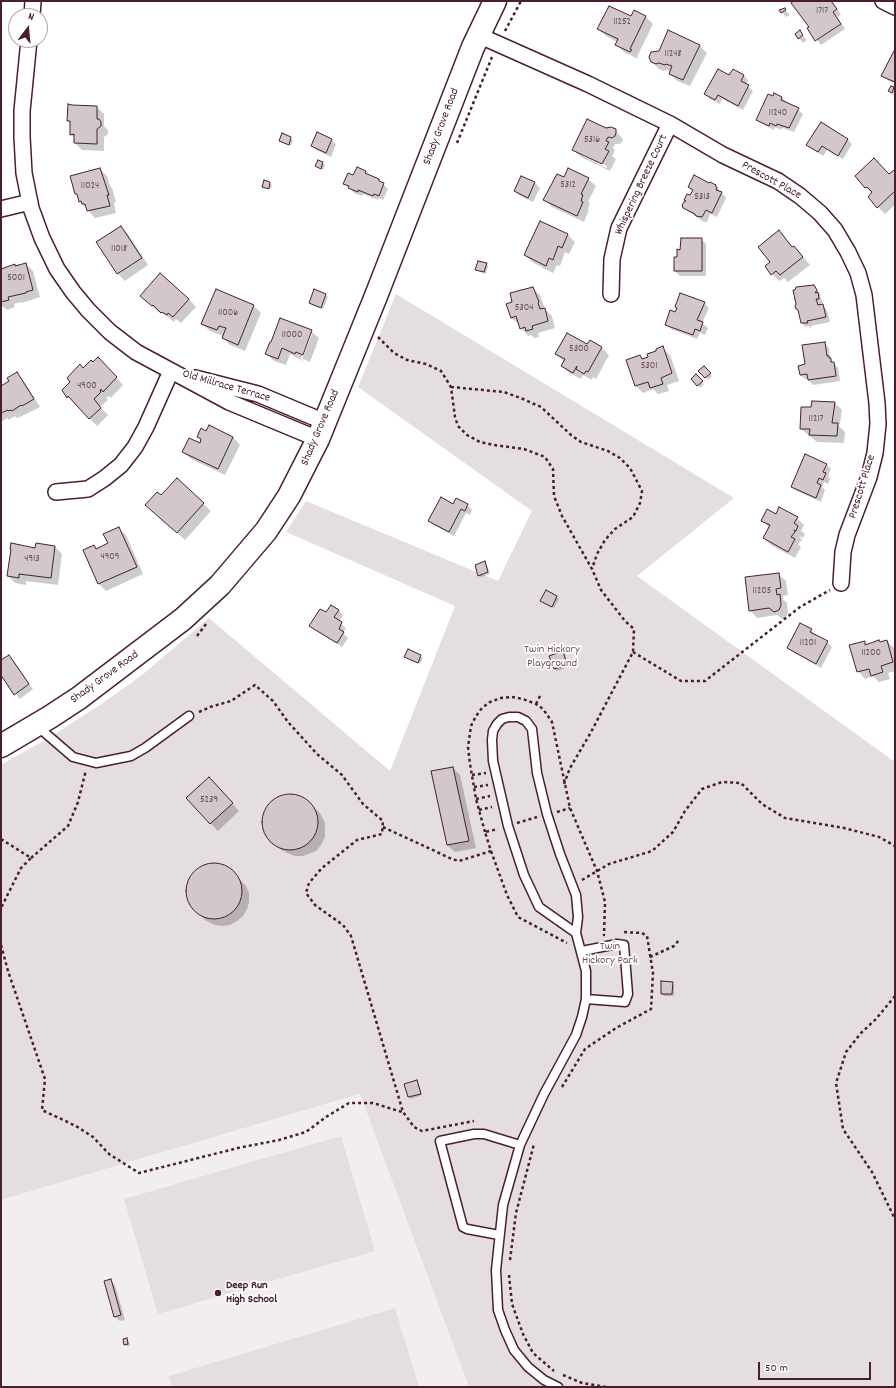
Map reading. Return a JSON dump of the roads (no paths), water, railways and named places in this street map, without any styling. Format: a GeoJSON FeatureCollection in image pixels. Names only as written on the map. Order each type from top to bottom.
{"type":"FeatureCollection","features":[{"type":"Feature","properties":{"kind":"main road","name":"Shady Grove Road"},"geometry":{"type":"LineString","coordinates":[[1,746],[79,698],[135,657],[183,619],[220,585],[249,553],[266,531],[289,496],[321,431],[376,296],[478,35],[495,1]]}},
{"type":"Feature","properties":{"kind":"street"},"geometry":{"type":"LineString","coordinates":[[884,1],[895,7]]}},
{"type":"Feature","properties":{"kind":"street","name":"Prescott Place"},"geometry":{"type":"LineString","coordinates":[[478,35],[588,84],[670,124],[723,155],[778,182],[800,196],[820,213],[835,230],[858,273],[864,296],[877,403],[878,424],[875,453],[869,477],[847,536],[843,552],[841,583]]}},
{"type":"Feature","properties":{"kind":"street","name":"Old Millrace Terrace"},"geometry":{"type":"LineString","coordinates":[[28,48],[22,111],[24,173],[30,202],[42,238],[57,269],[78,298],[110,332],[136,352],[230,402],[321,431]]}},
{"type":"Feature","properties":{"kind":"street","name":"Whispering Breeze Court"},"geometry":{"type":"LineString","coordinates":[[611,294],[612,259],[619,228],[670,124]]}},
{"type":"Feature","properties":{"kind":"street"},"geometry":{"type":"LineString","coordinates":[[1,209],[30,202]]}},
{"type":"Feature","properties":{"kind":"street"},"geometry":{"type":"LineString","coordinates":[[56,492],[88,489],[121,465],[135,447],[146,427],[171,371]]}},
{"type":"Feature","properties":{"kind":"lane"},"geometry":{"type":"LineString","coordinates":[[36,725],[73,757],[96,763],[131,756],[145,748],[189,716]]}},
{"type":"Feature","properties":{"kind":"lane"},"geometry":{"type":"LineString","coordinates":[[558,1387],[544,1380],[528,1367],[514,1350],[498,1310],[496,1270],[503,1205],[520,1145],[544,1094],[576,1035],[582,1018],[586,999],[586,971],[582,951],[576,933],[578,918],[574,886],[560,854],[547,814],[538,773],[532,729],[526,721],[518,717],[502,719],[497,724],[493,732],[493,761],[508,826],[524,875],[539,907],[576,933]]}},
{"type":"Feature","properties":{"kind":"lane"},"geometry":{"type":"LineString","coordinates":[[582,951],[618,944],[624,945],[628,994],[625,1002],[586,999]]}},
{"type":"Feature","properties":{"kind":"lane"},"geometry":{"type":"LineString","coordinates":[[499,1235],[463,1227],[440,1141],[474,1134],[484,1134],[520,1145]]}},
{"type":"Feature","properties":{"kind":"place","name":"Deep Run High School"},"geometry":{"type":"Point","coordinates":[218,1293]}},
{"type":"Feature","properties":{"kind":"park label","name":"Twin Hickory Playground"},"geometry":{"type":"Point","coordinates":[552,657]}},
{"type":"Feature","properties":{"kind":"park label","name":"Twin Hickory Park"},"geometry":{"type":"Point","coordinates":[610,954]}}]}
